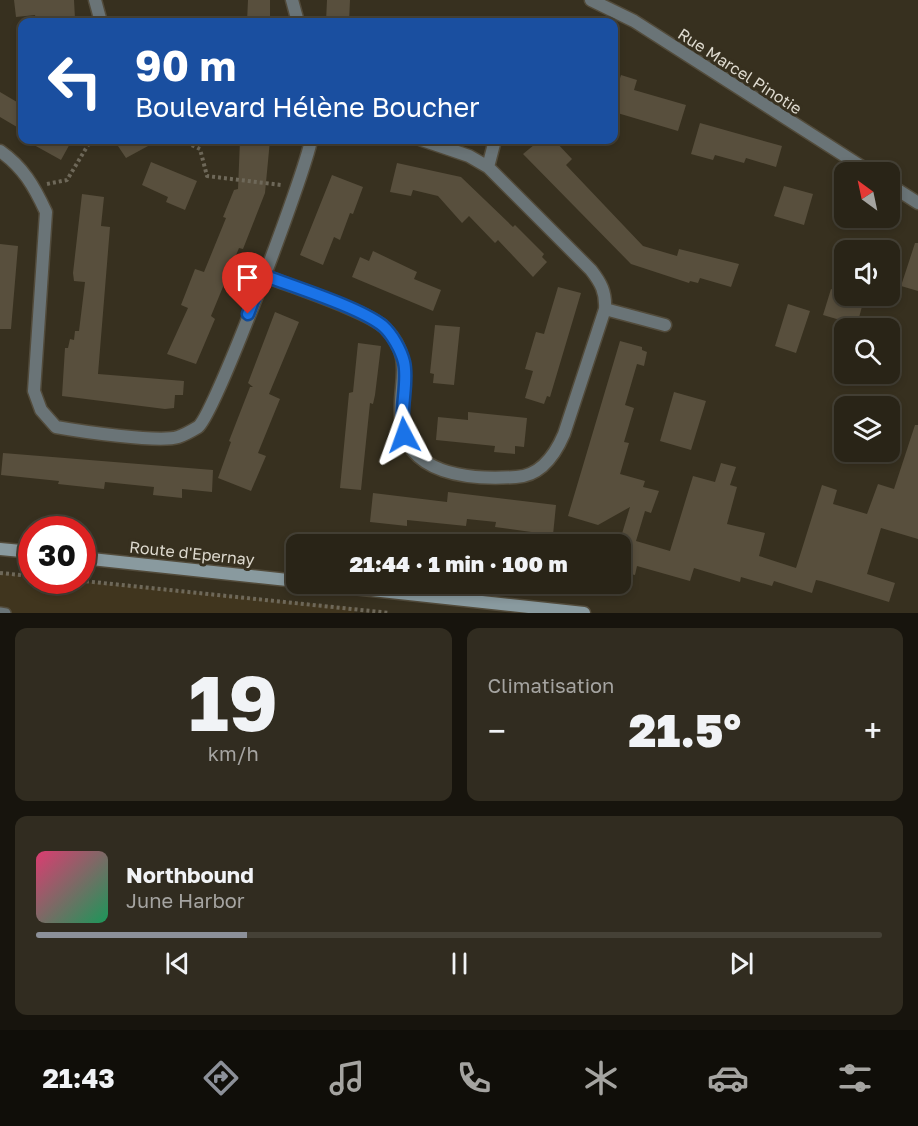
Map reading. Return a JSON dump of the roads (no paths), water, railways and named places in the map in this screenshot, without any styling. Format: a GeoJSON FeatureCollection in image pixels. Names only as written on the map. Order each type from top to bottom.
{"type":"FeatureCollection","features":[{"type":"Feature","properties":{"kind":"main road"},"geometry":{"type":"LineString","coordinates":[[0,549],[18,551]]}},
{"type":"Feature","properties":{"kind":"main road","name":"Route d'Epernay"},"geometry":{"type":"LineString","coordinates":[[96,559],[286,580]]}},
{"type":"Feature","properties":{"kind":"main road"},"geometry":{"type":"LineString","coordinates":[[408,594],[584,613]]}},
{"type":"Feature","properties":{"kind":"street"},"geometry":{"type":"LineString","coordinates":[[95,0],[100,18]]}},
{"type":"Feature","properties":{"kind":"street"},"geometry":{"type":"LineString","coordinates":[[292,0],[297,18]]}},
{"type":"Feature","properties":{"kind":"street","name":"Rue Marcel Pinotie"},"geometry":{"type":"LineString","coordinates":[[591,0],[634,21],[854,162]]}},
{"type":"Feature","properties":{"kind":"street"},"geometry":{"type":"LineString","coordinates":[[0,151],[20,166],[34,186],[46,212],[34,390],[41,410],[56,427],[130,436],[176,438],[200,426],[218,392],[297,187],[310,144]]}},
{"type":"Feature","properties":{"kind":"street"},"geometry":{"type":"LineString","coordinates":[[263,275],[368,317],[384,327],[398,346],[405,363],[400,417],[404,435],[424,463],[441,472],[500,478],[522,477],[539,470],[558,448],[604,309],[606,296],[591,270],[488,168],[469,156],[434,144]]}},
{"type":"Feature","properties":{"kind":"street"},"geometry":{"type":"LineString","coordinates":[[488,168],[494,144]]}},
{"type":"Feature","properties":{"kind":"street"},"geometry":{"type":"LineString","coordinates":[[900,191],[918,203]]}},
{"type":"Feature","properties":{"kind":"street"},"geometry":{"type":"LineString","coordinates":[[604,309],[665,325]]}},
{"type":"Feature","properties":{"kind":"lane"},"geometry":{"type":"LineString","coordinates":[[0,612],[6,613]]}}]}
